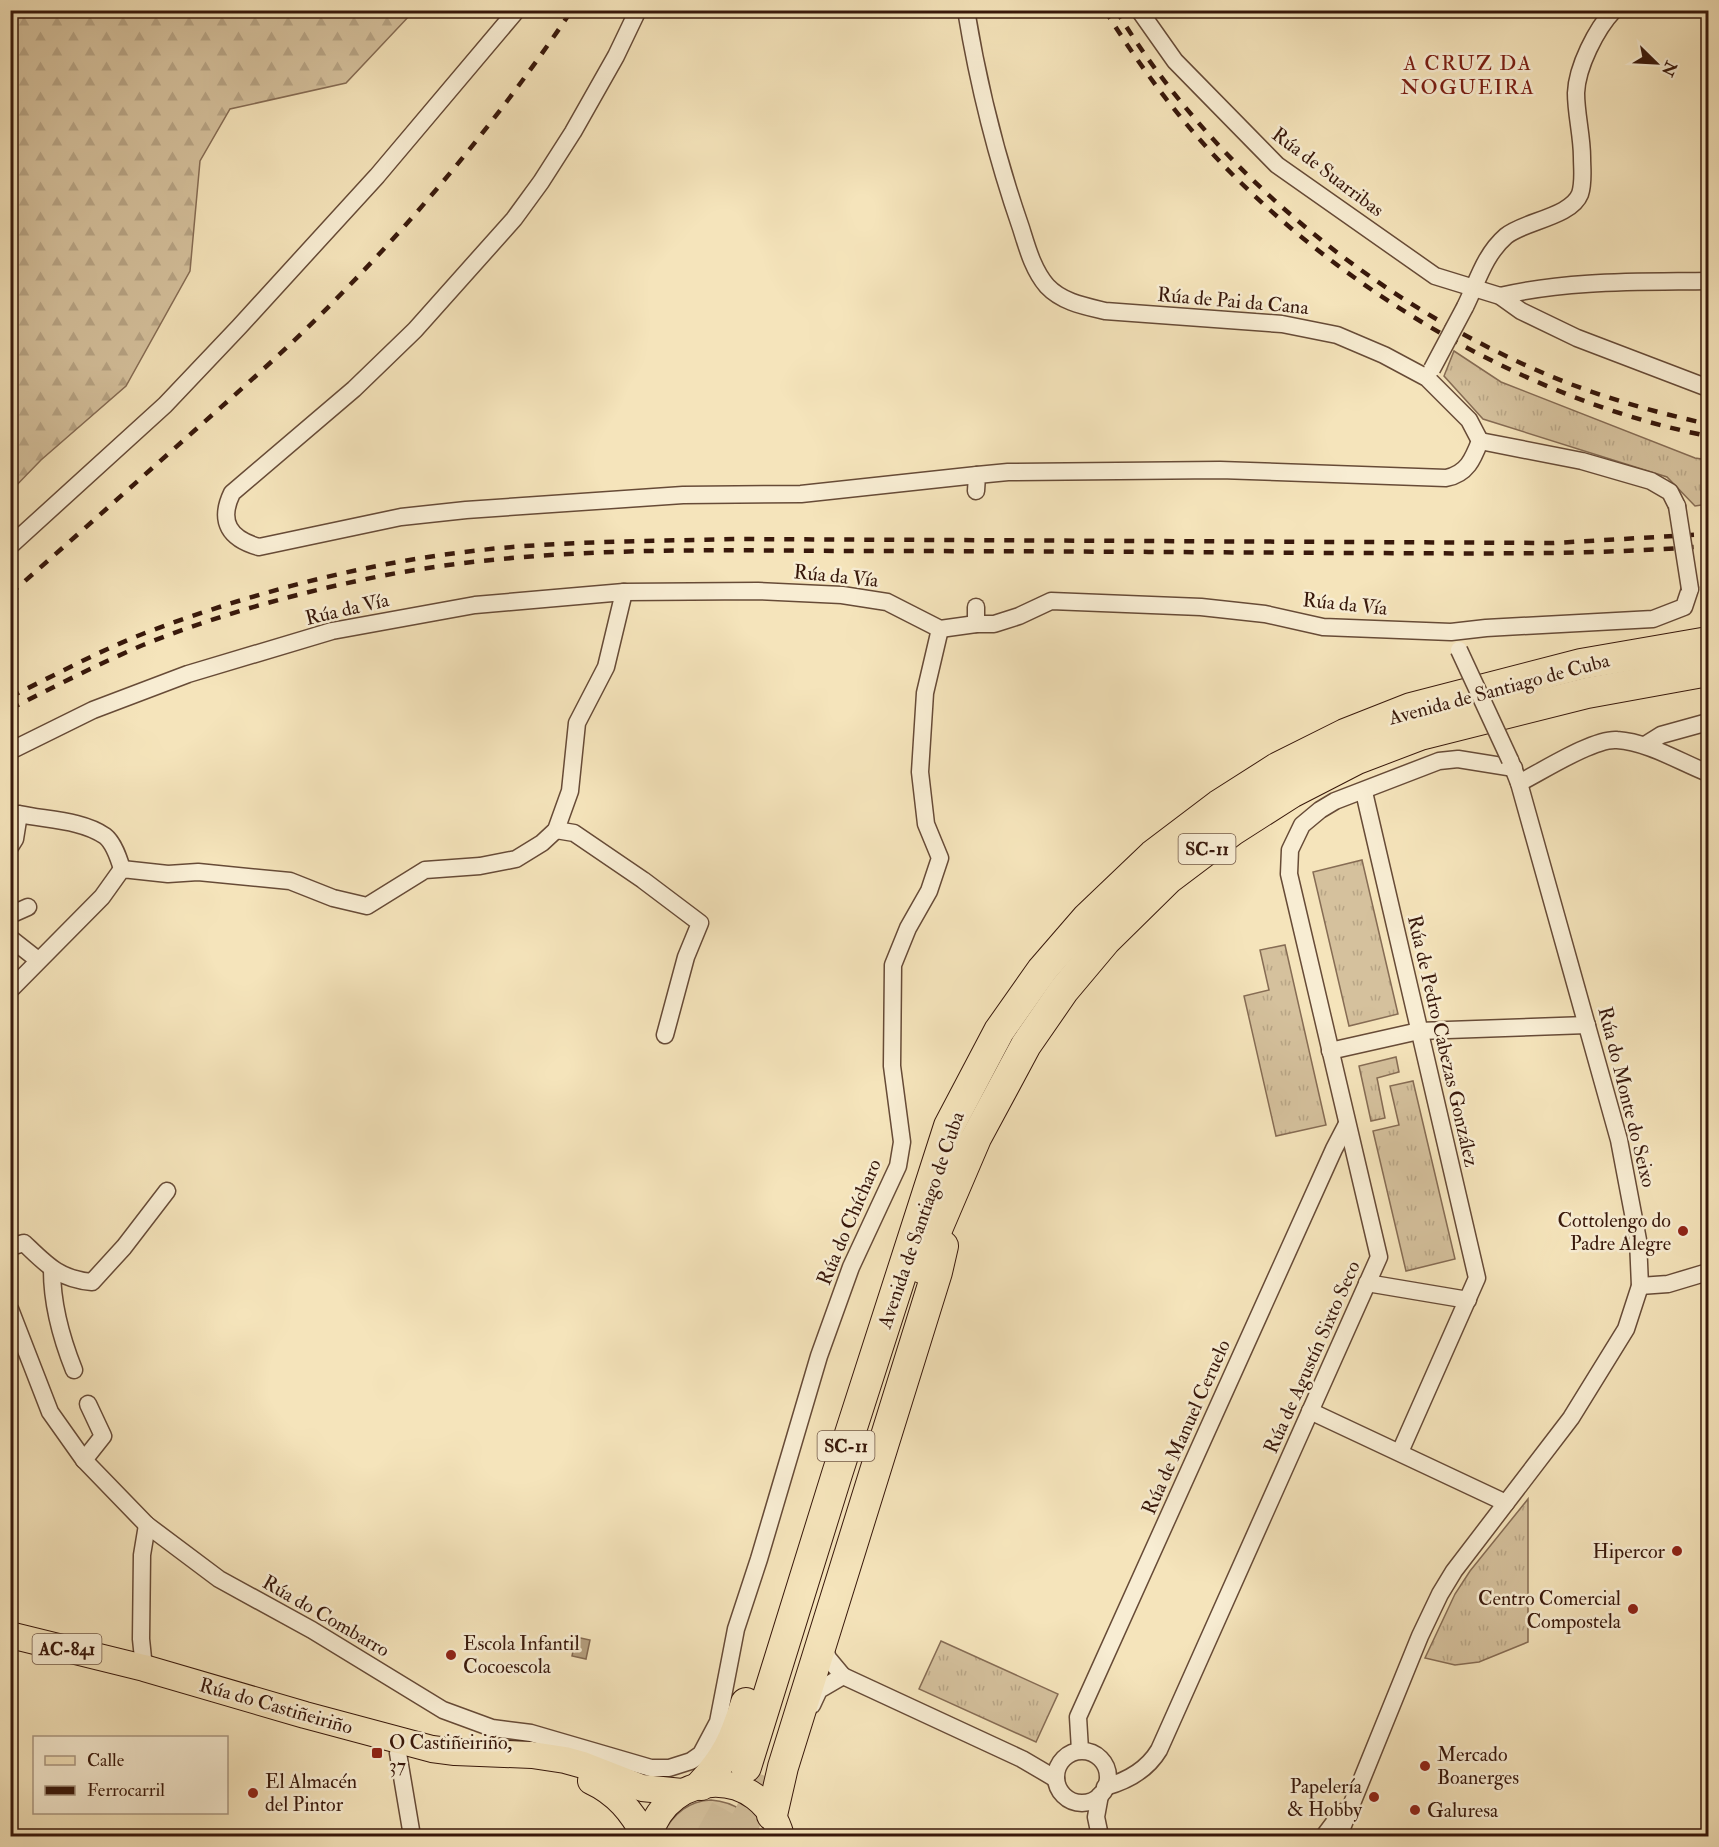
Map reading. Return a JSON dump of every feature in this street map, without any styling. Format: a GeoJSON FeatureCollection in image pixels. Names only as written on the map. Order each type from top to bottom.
{"type":"FeatureCollection","features":[{"type":"Feature","properties":{"kind":"highway","name":"Avenida de Santiago de Cuba"},"geometry":{"type":"LineString","coordinates":[[1708,642],[1584,678],[1357,759],[1291,793],[1233,830],[1168,879],[1106,940],[1064,990],[1026,1045],[976,1138],[929,1248],[855,1480],[755,1772],[890,1307],[948,1126],[999,1031],[1042,970],[1087,918],[1153,855],[1219,804],[1277,768],[1345,734],[1411,708],[1584,678],[1708,671]]}},
{"type":"Feature","properties":{"kind":"highway"},"geometry":{"type":"LineString","coordinates":[[692,1788],[719,1766],[737,1731],[888,1257],[948,1126]]}},
{"type":"Feature","properties":{"kind":"highway"},"geometry":{"type":"LineString","coordinates":[[778,1827],[783,1767],[937,1272],[960,1176]]}},
{"type":"Feature","properties":{"kind":"main road","name":"Rúa do Castiñeiriño"},"geometry":{"type":"LineString","coordinates":[[10,1635],[432,1749],[554,1758],[583,1765],[642,1788],[729,1785],[753,1795],[778,1827]]}},
{"type":"Feature","properties":{"kind":"main road","name":"Rúa do Castiñeiriño"},"geometry":{"type":"LineString","coordinates":[[10,1649],[174,1691],[398,1753],[448,1764],[514,1767],[579,1776],[605,1788],[616,1796],[647,1836],[663,1807],[692,1788]]}},
{"type":"Feature","properties":{"kind":"main road"},"geometry":{"type":"LineString","coordinates":[[56,1661],[70,1659],[132,1668],[174,1691]]}},
{"type":"Feature","properties":{"kind":"street"},"geometry":{"type":"LineString","coordinates":[[10,546],[165,405],[239,327],[385,167],[517,10]]}},
{"type":"Feature","properties":{"kind":"street"},"geometry":{"type":"LineString","coordinates":[[638,10],[616,56],[573,132],[514,219],[415,330],[354,389],[232,493],[225,515],[230,529],[244,543],[259,547],[401,517],[466,510],[683,495],[801,494],[977,483],[1008,472],[1220,470],[1446,478],[1459,475],[1472,459],[1480,441]]}},
{"type":"Feature","properties":{"kind":"street","name":"Rúa de Pai da Cana"},"geometry":{"type":"LineString","coordinates":[[966,10],[973,52],[1006,188],[1032,261],[1039,275],[1053,292],[1076,303],[1105,311],[1282,324],[1308,327],[1337,335],[1429,374],[1469,420],[1480,441]]}},
{"type":"Feature","properties":{"kind":"street","name":"Rúa de Suarribas"},"geometry":{"type":"LineString","coordinates":[[1139,10],[1175,61],[1276,165],[1435,276],[1500,296],[1521,311],[1577,338],[1708,388]]}},
{"type":"Feature","properties":{"kind":"street"},"geometry":{"type":"LineString","coordinates":[[1429,374],[1475,288],[1483,265],[1505,237],[1516,229],[1571,205],[1577,199],[1582,183],[1582,147],[1577,87],[1592,40],[1614,10]]}},
{"type":"Feature","properties":{"kind":"street"},"geometry":{"type":"LineString","coordinates":[[1500,296],[1534,288],[1556,286],[1614,282],[1708,281]]}},
{"type":"Feature","properties":{"kind":"street","name":"Rúa da Vía"},"geometry":{"type":"LineString","coordinates":[[10,751],[93,710],[188,674],[332,631],[475,605],[624,592],[758,591],[842,595],[887,602],[940,630],[976,616],[994,624],[1052,601],[1201,607],[1265,614],[1323,627],[1451,632],[1653,618],[1684,607],[1689,589],[1677,506],[1670,492],[1651,481],[1582,461],[1480,441]]}},
{"type":"Feature","properties":{"kind":"street"},"geometry":{"type":"LineString","coordinates":[[122,869],[168,874],[198,872],[290,881],[333,898],[367,906],[425,870],[480,866],[516,859],[542,843],[556,830],[570,791],[577,723],[606,667],[624,592]]}},
{"type":"Feature","properties":{"kind":"street","name":"Rúa do Chícharo"},"geometry":{"type":"LineString","coordinates":[[492,1728],[531,1734],[651,1768],[669,1768],[691,1761],[701,1754],[717,1722],[736,1629],[763,1548],[819,1356],[851,1268],[898,1166],[902,1142],[892,1066],[893,965],[908,928],[929,891],[940,858],[926,824],[920,772],[925,693],[940,630]]}},
{"type":"Feature","properties":{"kind":"street","name":"Rúa do Monte do Seixo"},"geometry":{"type":"LineString","coordinates":[[1343,1836],[1342,1828],[1440,1594],[1454,1571],[1571,1418],[1616,1349],[1626,1329],[1640,1286],[1638,1240],[1619,1140],[1514,770],[1451,632]]}},
{"type":"Feature","properties":{"kind":"street"},"geometry":{"type":"LineString","coordinates":[[1645,745],[1661,735],[1708,722]]}},
{"type":"Feature","properties":{"kind":"street"},"geometry":{"type":"LineString","coordinates":[[1364,792],[1448,759],[1474,761],[1514,770],[1598,743],[1615,740],[1645,745],[1708,774]]}},
{"type":"Feature","properties":{"kind":"street","name":"Rúa de Agustín Sixto Seco"},"geometry":{"type":"LineString","coordinates":[[1102,1791],[1130,1778],[1150,1763],[1159,1750],[1379,1257],[1288,868],[1294,838],[1308,818],[1335,801],[1364,792]]}},
{"type":"Feature","properties":{"kind":"street","name":"Rúa de Pedro Cabezas González"},"geometry":{"type":"LineString","coordinates":[[1364,792],[1477,1278],[1400,1452]]}},
{"type":"Feature","properties":{"kind":"street"},"geometry":{"type":"LineString","coordinates":[[10,847],[15,839],[15,810],[74,822],[107,837],[118,856],[122,869]]}},
{"type":"Feature","properties":{"kind":"street"},"geometry":{"type":"LineString","coordinates":[[556,830],[574,833],[643,880],[700,923],[686,957],[664,1035]]}},
{"type":"Feature","properties":{"kind":"street"},"geometry":{"type":"LineString","coordinates":[[10,990],[102,897],[122,869]]}},
{"type":"Feature","properties":{"kind":"street"},"geometry":{"type":"LineString","coordinates":[[10,915],[28,907]]}},
{"type":"Feature","properties":{"kind":"street"},"geometry":{"type":"LineString","coordinates":[[10,938],[38,960]]}},
{"type":"Feature","properties":{"kind":"street"},"geometry":{"type":"LineString","coordinates":[[1330,1051],[1419,1031],[1587,1025]]}},
{"type":"Feature","properties":{"kind":"street","name":"Rúa de Manuel Ceruelo"},"geometry":{"type":"LineString","coordinates":[[1080,1750],[1078,1717],[1347,1124]]}},
{"type":"Feature","properties":{"kind":"street"},"geometry":{"type":"LineString","coordinates":[[10,1246],[24,1243],[52,1270],[78,1281],[92,1282],[124,1247],[168,1191]]}},
{"type":"Feature","properties":{"kind":"street"},"geometry":{"type":"LineString","coordinates":[[52,1270],[54,1297],[67,1352],[74,1370]]}},
{"type":"Feature","properties":{"kind":"street"},"geometry":{"type":"LineString","coordinates":[[1640,1286],[1668,1284],[1708,1272]]}},
{"type":"Feature","properties":{"kind":"street"},"geometry":{"type":"LineString","coordinates":[[1367,1283],[1468,1299]]}},
{"type":"Feature","properties":{"kind":"street","name":"Rúa do Combarro"},"geometry":{"type":"LineString","coordinates":[[10,1309],[50,1412],[84,1460],[147,1525],[219,1579],[312,1630],[443,1710],[492,1728]]}},
{"type":"Feature","properties":{"kind":"street"},"geometry":{"type":"LineString","coordinates":[[84,1460],[103,1436],[88,1404]]}},
{"type":"Feature","properties":{"kind":"street"},"geometry":{"type":"LineString","coordinates":[[1310,1411],[1506,1503]]}},
{"type":"Feature","properties":{"kind":"street"},"geometry":{"type":"LineString","coordinates":[[132,1668],[141,1639],[142,1555],[147,1525]]}},
{"type":"Feature","properties":{"kind":"street"},"geometry":{"type":"LineString","coordinates":[[822,1642],[828,1658],[843,1676],[1022,1759],[1056,1779]]}},
{"type":"Feature","properties":{"kind":"street"},"geometry":{"type":"LineString","coordinates":[[778,1827],[812,1703],[819,1690],[843,1676]]}},
{"type":"Feature","properties":{"kind":"street"},"geometry":{"type":"LineString","coordinates":[[1100,1836],[1096,1817],[1108,1777],[1104,1765],[1096,1755],[1080,1750],[1072,1752],[1063,1759],[1057,1770],[1056,1779],[1063,1795],[1075,1802],[1088,1802],[1102,1791]]}},
{"type":"Feature","properties":{"kind":"street"},"geometry":{"type":"LineString","coordinates":[[398,1753],[412,1836]]}},
{"type":"Feature","properties":{"kind":"street"},"geometry":{"type":"LineString","coordinates":[[1022,1759],[1049,1761],[1063,1759]]}},
{"type":"Feature","properties":{"kind":"street"},"geometry":{"type":"LineString","coordinates":[[1104,1765],[1131,1770],[1142,1768]]}},
{"type":"Feature","properties":{"kind":"street","name":"Rúa do Monte do Seixo"},"geometry":{"type":"LineString","coordinates":[[1324,1836],[1340,1816],[1366,1769]]}},
{"type":"Feature","properties":{"kind":"street"},"geometry":{"type":"LineString","coordinates":[[1081,1802],[1096,1817]]}},
{"type":"Feature","properties":{"kind":"green space"},"geometry":{"type":"Polygon","coordinates":[[[11,10],[416,11],[346,83],[230,109],[200,161],[190,271],[126,386],[41,460],[11,491],[11,10]]]}},
{"type":"Feature","properties":{"kind":"green space"},"geometry":{"type":"Polygon","coordinates":[[[1454,351],[1501,382],[1695,458],[1708,460],[1708,504],[1695,506],[1667,477],[1483,419],[1444,376],[1454,351]]]}},
{"type":"Feature","properties":{"kind":"green space"},"geometry":{"type":"Polygon","coordinates":[[[1362,860],[1398,1014],[1349,1026],[1313,872],[1362,860]]]}},
{"type":"Feature","properties":{"kind":"green space"},"geometry":{"type":"Polygon","coordinates":[[[1285,945],[1326,1125],[1276,1136],[1244,996],[1269,990],[1260,950],[1285,945]]]}},
{"type":"Feature","properties":{"kind":"green space"},"geometry":{"type":"Polygon","coordinates":[[[1396,1057],[1399,1072],[1377,1078],[1385,1118],[1371,1121],[1359,1066],[1396,1057]]]}},
{"type":"Feature","properties":{"kind":"green space"},"geometry":{"type":"Polygon","coordinates":[[[1413,1081],[1455,1259],[1406,1271],[1373,1131],[1399,1125],[1390,1086],[1413,1081]]]}},
{"type":"Feature","properties":{"kind":"green space"},"geometry":{"type":"Polygon","coordinates":[[[1528,1499],[1528,1642],[1479,1662],[1455,1665],[1425,1658],[1455,1594],[1470,1571],[1528,1499]]]}},
{"type":"Feature","properties":{"kind":"green space"},"geometry":{"type":"Polygon","coordinates":[[[941,1641],[1058,1694],[1036,1742],[919,1689],[941,1641]]]}},
{"type":"Feature","properties":{"kind":"green space"},"geometry":{"type":"Polygon","coordinates":[[[711,1800],[728,1803],[742,1810],[753,1821],[762,1836],[662,1836],[670,1822],[681,1810],[695,1803],[711,1800]]]}},
{"type":"Feature","properties":{"kind":"shaded area"},"geometry":{"type":"Polygon","coordinates":[[[576,1637],[590,1640],[586,1659],[572,1656],[576,1637]]]}},
{"type":"Feature","properties":{"kind":"tunnel"},"geometry":{"type":"LineString","coordinates":[[711,1836],[746,1767]]}},
{"type":"Feature","properties":{"kind":"tunnel"},"geometry":{"type":"LineString","coordinates":[[738,1836],[754,1805],[765,1776]]}},
{"type":"Feature","properties":{"kind":"railway"},"geometry":{"type":"LineString","coordinates":[[10,594],[251,380],[343,292],[464,156],[572,10]]}},
{"type":"Feature","properties":{"kind":"railway"},"geometry":{"type":"LineString","coordinates":[[1105,10],[1133,54],[1197,137],[1282,221],[1335,264],[1392,304],[1452,340],[1514,371],[1578,398],[1643,420],[1708,436]]}},
{"type":"Feature","properties":{"kind":"railway"},"geometry":{"type":"LineString","coordinates":[[1116,10],[1156,69],[1201,125],[1250,177],[1304,226],[1361,270],[1421,310],[1484,345],[1548,375],[1627,403],[1708,424]]}},
{"type":"Feature","properties":{"kind":"railway"},"geometry":{"type":"LineString","coordinates":[[10,697],[128,640],[232,603],[365,568],[501,548],[736,539],[1554,543],[1708,534]]}},
{"type":"Feature","properties":{"kind":"railway"},"geometry":{"type":"LineString","coordinates":[[10,709],[143,645],[228,615],[317,590],[376,577],[494,560],[613,552],[732,550],[1522,553],[1708,546]]}},
{"type":"Feature","properties":{"kind":"place","name":"Cottolengo do Padre Alegre"},"geometry":{"type":"Point","coordinates":[1683,1231]}},
{"type":"Feature","properties":{"kind":"place","name":"Hipercor"},"geometry":{"type":"Point","coordinates":[1677,1551]}},
{"type":"Feature","properties":{"kind":"place","name":"Centro Comercial Compostela"},"geometry":{"type":"Point","coordinates":[1633,1609]}},
{"type":"Feature","properties":{"kind":"place","name":"Escola Infantil Cocoescola"},"geometry":{"type":"Point","coordinates":[451,1655]}},
{"type":"Feature","properties":{"kind":"place","name":"O Castiñeiriño, 37"},"geometry":{"type":"Point","coordinates":[377,1753]}},
{"type":"Feature","properties":{"kind":"place","name":"Mercado Boanerges"},"geometry":{"type":"Point","coordinates":[1425,1766]}},
{"type":"Feature","properties":{"kind":"place","name":"El Almacén del Pintor"},"geometry":{"type":"Point","coordinates":[253,1793]}},
{"type":"Feature","properties":{"kind":"place","name":"Papelería & Hobby"},"geometry":{"type":"Point","coordinates":[1374,1797]}},
{"type":"Feature","properties":{"kind":"place","name":"Galuresa"},"geometry":{"type":"Point","coordinates":[1415,1810]}},
{"type":"Feature","properties":{"kind":"district","name":"A CRUZ DA NOGUEIRA"},"geometry":{"type":"Point","coordinates":[1468,75]}}]}
